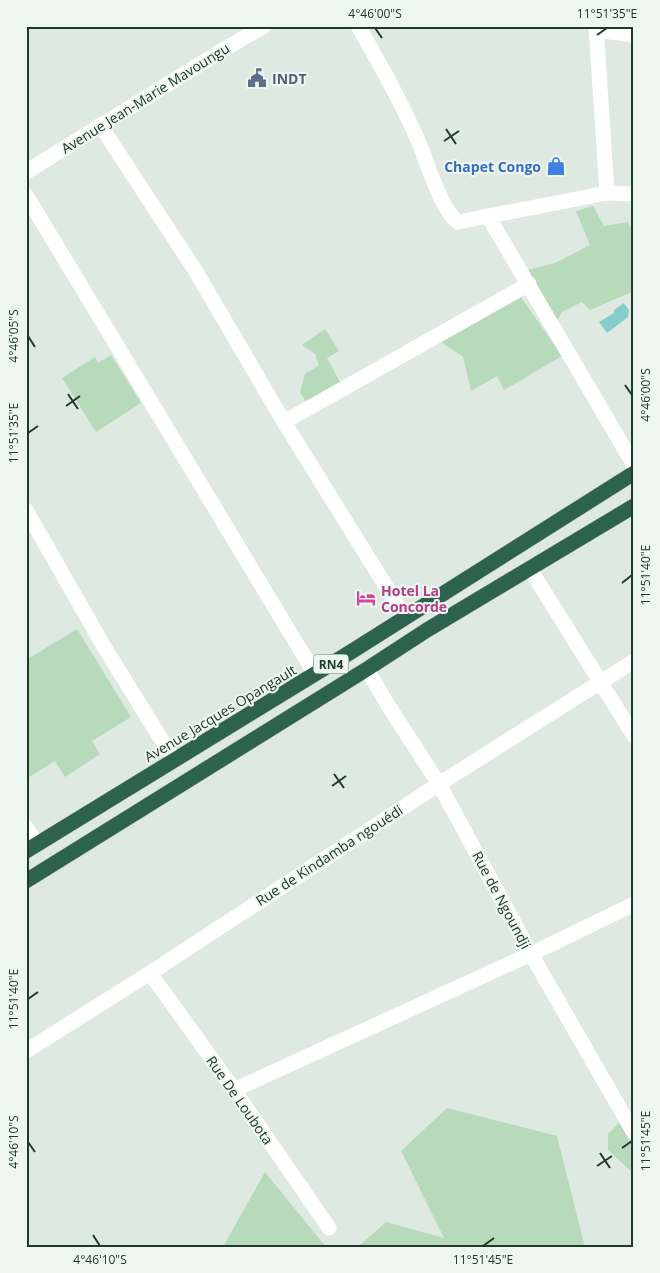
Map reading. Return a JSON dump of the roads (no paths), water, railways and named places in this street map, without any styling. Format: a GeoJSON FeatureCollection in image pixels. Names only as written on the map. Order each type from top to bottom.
{"type":"FeatureCollection","features":[{"type":"Feature","properties":{"kind":"highway","name":"Avenue Jacques Opangault"},"geometry":{"type":"LineString","coordinates":[[32,847],[315,674],[634,473]]}},
{"type":"Feature","properties":{"kind":"highway","name":"RN4"},"geometry":{"type":"LineString","coordinates":[[26,881],[427,630],[634,506]]}},
{"type":"Feature","properties":{"kind":"street","name":"Avenue Jean-Marie Mavoungu"},"geometry":{"type":"LineString","coordinates":[[26,172],[264,26]]}},
{"type":"Feature","properties":{"kind":"street"},"geometry":{"type":"LineString","coordinates":[[358,26],[416,137],[452,218],[458,222],[466,222],[607,193],[634,194]]}},
{"type":"Feature","properties":{"kind":"street"},"geometry":{"type":"LineString","coordinates":[[607,193],[596,28],[634,35]]}},
{"type":"Feature","properties":{"kind":"street"},"geometry":{"type":"LineString","coordinates":[[100,126],[195,270],[284,422],[405,617]]}},
{"type":"Feature","properties":{"kind":"street"},"geometry":{"type":"LineString","coordinates":[[26,195],[315,674]]}},
{"type":"Feature","properties":{"kind":"street"},"geometry":{"type":"LineString","coordinates":[[488,216],[634,465]]}},
{"type":"Feature","properties":{"kind":"street"},"geometry":{"type":"LineString","coordinates":[[284,422],[529,284]]}},
{"type":"Feature","properties":{"kind":"street"},"geometry":{"type":"LineString","coordinates":[[26,510],[103,644],[174,760]]}},
{"type":"Feature","properties":{"kind":"street"},"geometry":{"type":"LineString","coordinates":[[530,569],[634,736]]}},
{"type":"Feature","properties":{"kind":"street","name":"Rue de Kindamba ngouédi"},"geometry":{"type":"LineString","coordinates":[[26,1051],[150,973],[439,784],[634,661]]}},
{"type":"Feature","properties":{"kind":"street","name":"Rue de Ngoundji"},"geometry":{"type":"LineString","coordinates":[[367,669],[439,784],[532,954],[634,1133]]}},
{"type":"Feature","properties":{"kind":"street"},"geometry":{"type":"LineString","coordinates":[[26,827],[32,847]]}},
{"type":"Feature","properties":{"kind":"street"},"geometry":{"type":"LineString","coordinates":[[234,1090],[532,954],[634,904]]}},
{"type":"Feature","properties":{"kind":"street","name":"Rue De Loubota"},"geometry":{"type":"LineString","coordinates":[[150,973],[234,1090],[329,1228]]}},
{"type":"Feature","properties":{"kind":"water"},"geometry":{"type":"Polygon","coordinates":[[[624,303],[629,310],[628,317],[607,333],[599,322],[614,313],[614,310],[624,303]]]}},
{"type":"Feature","properties":{"kind":"place","name":"INDT"},"geometry":{"type":"Point","coordinates":[257,78]}},
{"type":"Feature","properties":{"kind":"place","name":"Chapet Congo"},"geometry":{"type":"Point","coordinates":[556,166]}},
{"type":"Feature","properties":{"kind":"place","name":"Hotel La Concorde"},"geometry":{"type":"Point","coordinates":[366,598]}}]}
